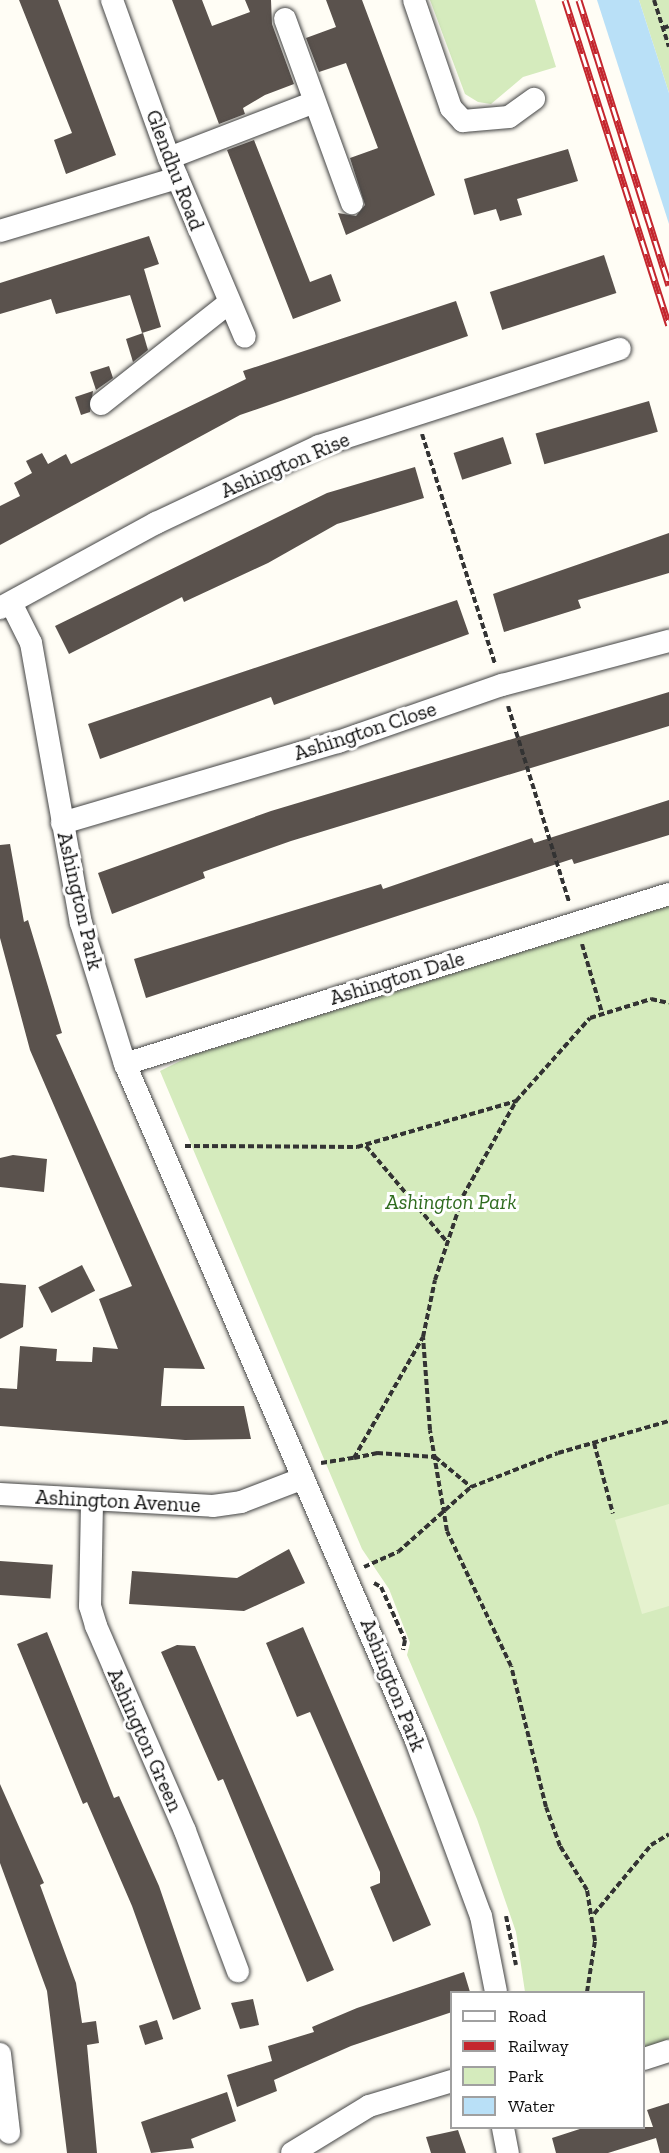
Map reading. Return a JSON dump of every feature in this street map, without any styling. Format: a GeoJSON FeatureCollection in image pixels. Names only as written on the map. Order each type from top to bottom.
{"type":"FeatureCollection","features":[{"type":"Feature","properties":{"kind":"street","name":"Glendhu Road"},"geometry":{"type":"LineString","coordinates":[[112,0],[172,168],[245,337]]}},
{"type":"Feature","properties":{"kind":"street"},"geometry":{"type":"LineString","coordinates":[[414,0],[451,108],[463,121],[509,117],[534,99]]}},
{"type":"Feature","properties":{"kind":"street"},"geometry":{"type":"LineString","coordinates":[[285,19],[352,203]]}},
{"type":"Feature","properties":{"kind":"street"},"geometry":{"type":"LineString","coordinates":[[0,231],[172,168],[315,102]]}},
{"type":"Feature","properties":{"kind":"street"},"geometry":{"type":"LineString","coordinates":[[101,404],[230,303]]}},
{"type":"Feature","properties":{"kind":"street","name":"Ashington Rise"},"geometry":{"type":"LineString","coordinates":[[5,606],[268,468],[416,416],[620,349]]}},
{"type":"Feature","properties":{"kind":"street","name":"Ashington Park"},"geometry":{"type":"LineString","coordinates":[[5,606],[31,643],[81,922],[125,1064],[312,1471],[347,1574],[481,1916],[496,1991]]}},
{"type":"Feature","properties":{"kind":"street","name":"Ashington Close"},"geometry":{"type":"LineString","coordinates":[[62,823],[338,742],[502,685],[669,641]]}},
{"type":"Feature","properties":{"kind":"street","name":"Ashington Dale"},"geometry":{"type":"LineString","coordinates":[[125,1064],[576,925],[669,894]]}},
{"type":"Feature","properties":{"kind":"street","name":"Ashington Avenue"},"geometry":{"type":"LineString","coordinates":[[0,1494],[92,1503],[213,1506],[241,1502],[312,1471]]}},
{"type":"Feature","properties":{"kind":"street","name":"Ashington Green"},"geometry":{"type":"LineString","coordinates":[[92,1503],[90,1606],[96,1626],[185,1831],[238,1971]]}},
{"type":"Feature","properties":{"kind":"street"},"geometry":{"type":"LineString","coordinates":[[645,2059],[669,2051]]}},
{"type":"Feature","properties":{"kind":"street"},"geometry":{"type":"LineString","coordinates":[[0,2054],[9,2132]]}},
{"type":"Feature","properties":{"kind":"street"},"geometry":{"type":"LineString","coordinates":[[292,2153],[369,2106],[450,2082]]}},
{"type":"Feature","properties":{"kind":"street"},"geometry":{"type":"LineString","coordinates":[[503,2129],[508,2153]]}},
{"type":"Feature","properties":{"kind":"path"},"geometry":{"type":"LineString","coordinates":[[654,0],[669,47]]}},
{"type":"Feature","properties":{"kind":"path"},"geometry":{"type":"LineString","coordinates":[[663,28],[669,26]]}},
{"type":"Feature","properties":{"kind":"path"},"geometry":{"type":"LineString","coordinates":[[416,416],[502,685],[602,1012]]}},
{"type":"Feature","properties":{"kind":"path"},"geometry":{"type":"LineString","coordinates":[[354,1458],[423,1337],[463,1196],[516,1101],[567,1038],[602,1012],[651,999],[669,1003]]}},
{"type":"Feature","properties":{"kind":"path"},"geometry":{"type":"LineString","coordinates":[[185,1146],[366,1146],[516,1101]]}},
{"type":"Feature","properties":{"kind":"path"},"geometry":{"type":"LineString","coordinates":[[366,1146],[448,1243]]}},
{"type":"Feature","properties":{"kind":"path"},"geometry":{"type":"LineString","coordinates":[[423,1337],[435,1457],[447,1531],[511,1666],[546,1807],[560,1846],[587,1890],[593,1915],[593,1971],[587,1991]]}},
{"type":"Feature","properties":{"kind":"path"},"geometry":{"type":"LineString","coordinates":[[347,1574],[398,1552],[471,1486],[594,1443],[669,1421]]}},
{"type":"Feature","properties":{"kind":"path"},"geometry":{"type":"LineString","coordinates":[[594,1443],[613,1514]]}},
{"type":"Feature","properties":{"kind":"path"},"geometry":{"type":"LineString","coordinates":[[312,1471],[377,1453],[435,1457],[471,1486]]}},
{"type":"Feature","properties":{"kind":"path"},"geometry":{"type":"LineString","coordinates":[[593,1915],[651,1845],[669,1834]]}},
{"type":"Feature","properties":{"kind":"green space"},"geometry":{"type":"Polygon","coordinates":[[[430,0],[535,0],[556,67],[523,77],[491,104],[478,102],[465,94],[430,0]]]}},
{"type":"Feature","properties":{"kind":"green space"},"geometry":{"type":"Polygon","coordinates":[[[639,0],[669,0],[669,93],[639,0]]]}},
{"type":"Feature","properties":{"kind":"green space","name":"Ashington Park"},"geometry":{"type":"Polygon","coordinates":[[[669,906],[669,2040],[645,2048],[645,1991],[525,1991],[516,1932],[477,1819],[407,1655],[410,1643],[389,1589],[362,1549],[160,1071],[190,1056],[669,906]]]}},
{"type":"Feature","properties":{"kind":"green space"},"geometry":{"type":"Polygon","coordinates":[[[669,1504],[669,1606],[642,1614],[615,1520],[669,1504]]]}},
{"type":"Feature","properties":{"kind":"water"},"geometry":{"type":"Polygon","coordinates":[[[597,0],[639,0],[669,93],[669,224],[597,0]]]}},
{"type":"Feature","properties":{"kind":"building"},"geometry":{"type":"Polygon","coordinates":[[[19,0],[58,0],[116,155],[66,174],[54,140],[72,133],[19,0]]]}},
{"type":"Feature","properties":{"kind":"building"},"geometry":{"type":"Polygon","coordinates":[[[172,0],[202,0],[212,26],[250,12],[245,0],[271,0],[272,24],[294,84],[265,95],[243,108],[245,114],[219,124],[172,0]]]}},
{"type":"Feature","properties":{"kind":"building"},"geometry":{"type":"Polygon","coordinates":[[[326,0],[362,0],[435,195],[346,235],[338,213],[356,216],[365,205],[350,158],[378,148],[346,63],[319,72],[306,38],[336,27],[326,0]]]}},
{"type":"Feature","properties":{"kind":"building"},"geometry":{"type":"Polygon","coordinates":[[[254,140],[310,282],[331,274],[341,301],[293,319],[227,150],[254,140]]]}},
{"type":"Feature","properties":{"kind":"building"},"geometry":{"type":"Polygon","coordinates":[[[568,149],[578,181],[517,199],[522,215],[500,221],[496,209],[474,215],[464,179],[568,149]]]}},
{"type":"Feature","properties":{"kind":"building"},"geometry":{"type":"Polygon","coordinates":[[[149,236],[159,264],[144,269],[161,327],[142,333],[130,295],[56,314],[51,299],[0,314],[0,283],[149,236]]]}},
{"type":"Feature","properties":{"kind":"building"},"geometry":{"type":"Polygon","coordinates":[[[604,255],[616,293],[502,330],[490,292],[604,255]]]}},
{"type":"Feature","properties":{"kind":"building"},"geometry":{"type":"Polygon","coordinates":[[[456,301],[468,336],[240,415],[0,545],[0,506],[20,496],[14,483],[32,473],[26,461],[42,453],[48,464],[66,454],[71,464],[246,379],[243,371],[456,301]]]}},
{"type":"Feature","properties":{"kind":"building"},"geometry":{"type":"Polygon","coordinates":[[[143,333],[148,350],[133,362],[126,339],[143,333]]]}},
{"type":"Feature","properties":{"kind":"building"},"geometry":{"type":"Polygon","coordinates":[[[109,366],[113,378],[96,390],[90,372],[109,366]]]}},
{"type":"Feature","properties":{"kind":"building"},"geometry":{"type":"Polygon","coordinates":[[[93,391],[90,412],[81,415],[75,397],[93,391]]]}},
{"type":"Feature","properties":{"kind":"building"},"geometry":{"type":"Polygon","coordinates":[[[649,401],[658,432],[544,464],[536,434],[649,401]]]}},
{"type":"Feature","properties":{"kind":"building"},"geometry":{"type":"Polygon","coordinates":[[[503,437],[512,464],[462,480],[454,453],[503,437]]]}},
{"type":"Feature","properties":{"kind":"building"},"geometry":{"type":"Polygon","coordinates":[[[415,467],[424,498],[337,524],[268,563],[184,602],[182,597],[69,654],[55,626],[327,493],[415,467]]]}},
{"type":"Feature","properties":{"kind":"building"},"geometry":{"type":"Polygon","coordinates":[[[669,533],[669,573],[578,600],[581,608],[504,632],[493,594],[669,533]]]}},
{"type":"Feature","properties":{"kind":"building"},"geometry":{"type":"Polygon","coordinates":[[[457,600],[469,634],[274,705],[271,697],[100,759],[88,724],[457,600]]]}},
{"type":"Feature","properties":{"kind":"building"},"geometry":{"type":"Polygon","coordinates":[[[669,692],[669,726],[291,841],[203,872],[205,878],[112,914],[98,873],[271,811],[669,692]]]}},
{"type":"Feature","properties":{"kind":"building"},"geometry":{"type":"Polygon","coordinates":[[[669,800],[669,835],[574,864],[572,859],[146,998],[134,959],[381,884],[383,889],[532,838],[534,843],[669,800]]]}},
{"type":"Feature","properties":{"kind":"building"},"geometry":{"type":"Polygon","coordinates":[[[10,844],[24,922],[28,920],[62,1033],[56,1035],[205,1369],[164,1368],[161,1406],[244,1406],[251,1439],[185,1440],[0,1426],[0,1388],[17,1389],[20,1346],[57,1349],[56,1361],[92,1362],[93,1347],[118,1349],[99,1299],[132,1286],[30,1050],[0,938],[0,845],[10,844]]]}},
{"type":"Feature","properties":{"kind":"building"},"geometry":{"type":"Polygon","coordinates":[[[13,1155],[47,1159],[44,1192],[0,1187],[0,1158],[13,1155]]]}},
{"type":"Feature","properties":{"kind":"building"},"geometry":{"type":"Polygon","coordinates":[[[82,1265],[95,1291],[52,1313],[38,1287],[82,1265]]]}},
{"type":"Feature","properties":{"kind":"building"},"geometry":{"type":"Polygon","coordinates":[[[0,1283],[26,1285],[23,1327],[0,1339],[0,1283]]]}},
{"type":"Feature","properties":{"kind":"building"},"geometry":{"type":"Polygon","coordinates":[[[289,1549],[305,1583],[244,1611],[129,1604],[132,1571],[237,1578],[289,1549]]]}},
{"type":"Feature","properties":{"kind":"building"},"geometry":{"type":"Polygon","coordinates":[[[0,1561],[53,1565],[50,1599],[0,1595],[0,1561]]]}},
{"type":"Feature","properties":{"kind":"building"},"geometry":{"type":"Polygon","coordinates":[[[303,1627],[431,1925],[393,1942],[370,1887],[380,1883],[380,1872],[310,1712],[297,1717],[266,1643],[303,1627]]]}},
{"type":"Feature","properties":{"kind":"building"},"geometry":{"type":"Polygon","coordinates":[[[47,1632],[114,1798],[119,1796],[159,1886],[201,2009],[173,2020],[132,1906],[87,1802],[83,1804],[17,1644],[47,1632]]]}},
{"type":"Feature","properties":{"kind":"building"},"geometry":{"type":"Polygon","coordinates":[[[177,1645],[195,1646],[334,1970],[307,1982],[223,1779],[218,1781],[161,1652],[177,1645]]]}},
{"type":"Feature","properties":{"kind":"building"},"geometry":{"type":"Polygon","coordinates":[[[0,1784],[44,1883],[40,1885],[76,1983],[82,2023],[96,2021],[99,2043],[87,2045],[97,2153],[67,2153],[47,1991],[0,1863],[0,1784]]]}},
{"type":"Feature","properties":{"kind":"building"},"geometry":{"type":"Polygon","coordinates":[[[464,1972],[470,1991],[450,1991],[450,2013],[351,2046],[274,2080],[277,2091],[237,2107],[227,2075],[272,2061],[268,2046],[314,2032],[312,2027],[357,2008],[464,1972]]]}},
{"type":"Feature","properties":{"kind":"building"},"geometry":{"type":"Polygon","coordinates":[[[253,1999],[259,2025],[240,2029],[231,2003],[253,1999]]]}},
{"type":"Feature","properties":{"kind":"building"},"geometry":{"type":"Polygon","coordinates":[[[157,2020],[163,2039],[145,2045],[139,2026],[157,2020]]]}},
{"type":"Feature","properties":{"kind":"building"},"geometry":{"type":"Polygon","coordinates":[[[227,2092],[236,2121],[191,2139],[194,2148],[151,2153],[141,2122],[227,2092]]]}},
{"type":"Feature","properties":{"kind":"building"},"geometry":{"type":"Polygon","coordinates":[[[669,2103],[669,2153],[660,2153],[656,2138],[608,2153],[556,2153],[552,2138],[580,2129],[653,2127],[647,2110],[669,2103]]]}},
{"type":"Feature","properties":{"kind":"building"},"geometry":{"type":"Polygon","coordinates":[[[458,2130],[466,2153],[431,2153],[426,2137],[458,2130]]]}},
{"type":"Feature","properties":{"kind":"railway"},"geometry":{"type":"LineString","coordinates":[[565,0],[669,325]]}},
{"type":"Feature","properties":{"kind":"railway"},"geometry":{"type":"LineString","coordinates":[[579,0],[669,285]]}}]}
